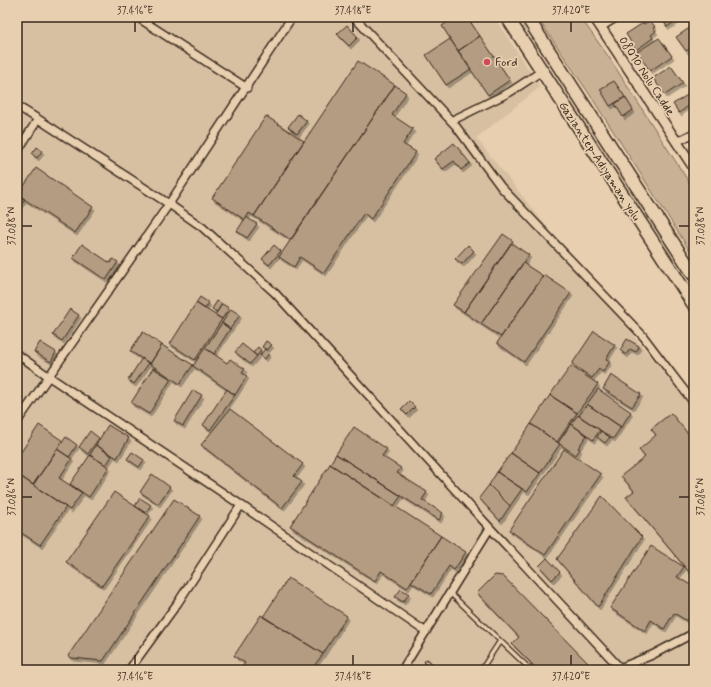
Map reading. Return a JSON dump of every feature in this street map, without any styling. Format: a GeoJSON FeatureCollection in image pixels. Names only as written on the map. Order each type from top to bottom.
{"type":"FeatureCollection","features":[{"type":"Feature","properties":{"kind":"highway","name":"Gaziantep-Adıyaman yolu"},"geometry":{"type":"LineString","coordinates":[[507,17],[694,305]]}},
{"type":"Feature","properties":{"kind":"highway","name":"Gaziantep-Adıyaman yolu"},"geometry":{"type":"LineString","coordinates":[[527,17],[694,275]]}},
{"type":"Feature","properties":{"kind":"street"},"geometry":{"type":"LineString","coordinates":[[137,17],[246,88]]}},
{"type":"Feature","properties":{"kind":"street"},"geometry":{"type":"LineString","coordinates":[[17,422],[169,204],[292,17]]}},
{"type":"Feature","properties":{"kind":"street"},"geometry":{"type":"LineString","coordinates":[[354,17],[451,121],[501,187],[643,336],[694,402]]}},
{"type":"Feature","properties":{"kind":"street","name":"08010 Nolu Cadde"},"geometry":{"type":"LineString","coordinates":[[594,17],[694,168]]}},
{"type":"Feature","properties":{"kind":"street"},"geometry":{"type":"LineString","coordinates":[[601,27],[616,17]]}},
{"type":"Feature","properties":{"kind":"street"},"geometry":{"type":"LineString","coordinates":[[451,121],[510,92],[542,71]]}},
{"type":"Feature","properties":{"kind":"street"},"geometry":{"type":"LineString","coordinates":[[17,106],[202,227],[275,293],[619,669],[652,655],[694,633]]}},
{"type":"Feature","properties":{"kind":"street"},"geometry":{"type":"LineString","coordinates":[[17,152],[38,119]]}},
{"type":"Feature","properties":{"kind":"street"},"geometry":{"type":"LineString","coordinates":[[676,142],[694,133]]}},
{"type":"Feature","properties":{"kind":"street"},"geometry":{"type":"LineString","coordinates":[[17,354],[241,504],[426,632]]}},
{"type":"Feature","properties":{"kind":"street"},"geometry":{"type":"LineString","coordinates":[[129,670],[177,604],[241,504]]}},
{"type":"Feature","properties":{"kind":"street"},"geometry":{"type":"LineString","coordinates":[[402,670],[490,528]]}},
{"type":"Feature","properties":{"kind":"lane"},"geometry":{"type":"LineString","coordinates":[[450,593],[530,670]]}},
{"type":"Feature","properties":{"kind":"lane"},"geometry":{"type":"LineString","coordinates":[[481,670],[500,641]]}},
{"type":"Feature","properties":{"kind":"lane"},"geometry":{"type":"LineString","coordinates":[[427,662],[435,670]]}},
{"type":"Feature","properties":{"kind":"shaded area"},"geometry":{"type":"Polygon","coordinates":[[[17,17],[494,17],[540,87],[476,138],[694,411],[694,670],[17,670],[17,17]]]}},
{"type":"Feature","properties":{"kind":"shaded area"},"geometry":{"type":"Polygon","coordinates":[[[537,17],[580,17],[608,56],[694,190],[694,257],[590,95],[537,17]]]}},
{"type":"Feature","properties":{"kind":"building"},"geometry":{"type":"Polygon","coordinates":[[[455,17],[467,17],[480,36],[458,51],[442,26],[455,17]]]}},
{"type":"Feature","properties":{"kind":"building"},"geometry":{"type":"Polygon","coordinates":[[[661,17],[682,17],[667,27],[661,17]]]}},
{"type":"Feature","properties":{"kind":"building"},"geometry":{"type":"Polygon","coordinates":[[[650,20],[656,31],[651,35],[653,38],[636,50],[626,34],[650,20]]]}},
{"type":"Feature","properties":{"kind":"building"},"geometry":{"type":"Polygon","coordinates":[[[347,25],[358,37],[349,46],[337,34],[347,25]]]}},
{"type":"Feature","properties":{"kind":"building"},"geometry":{"type":"Polygon","coordinates":[[[694,25],[694,46],[686,51],[676,37],[694,25]]]}},
{"type":"Feature","properties":{"kind":"building"},"geometry":{"type":"Polygon","coordinates":[[[480,36],[510,80],[488,95],[458,51],[480,36]]]}},
{"type":"Feature","properties":{"kind":"building"},"geometry":{"type":"Polygon","coordinates":[[[659,38],[672,56],[650,71],[637,52],[659,38]]]}},
{"type":"Feature","properties":{"kind":"building"},"geometry":{"type":"Polygon","coordinates":[[[450,39],[471,69],[446,85],[426,55],[450,39]]]}},
{"type":"Feature","properties":{"kind":"building"},"geometry":{"type":"Polygon","coordinates":[[[358,61],[395,85],[291,240],[254,216],[358,61]]]}},
{"type":"Feature","properties":{"kind":"building"},"geometry":{"type":"Polygon","coordinates":[[[671,66],[683,83],[665,95],[653,78],[671,66]]]}},
{"type":"Feature","properties":{"kind":"building"},"geometry":{"type":"Polygon","coordinates":[[[614,81],[625,97],[610,106],[600,89],[614,81]]]}},
{"type":"Feature","properties":{"kind":"building"},"geometry":{"type":"Polygon","coordinates":[[[395,85],[406,93],[392,115],[413,129],[403,144],[416,152],[371,219],[364,213],[324,273],[300,257],[294,267],[279,257],[395,85]]]}},
{"type":"Feature","properties":{"kind":"building"},"geometry":{"type":"Polygon","coordinates":[[[692,92],[694,95],[694,102],[679,113],[673,104],[692,92]]]}},
{"type":"Feature","properties":{"kind":"building"},"geometry":{"type":"Polygon","coordinates":[[[625,97],[633,110],[623,117],[615,104],[625,97]]]}},
{"type":"Feature","properties":{"kind":"building"},"geometry":{"type":"Polygon","coordinates":[[[298,114],[307,121],[297,134],[288,127],[298,114]]]}},
{"type":"Feature","properties":{"kind":"building"},"geometry":{"type":"Polygon","coordinates":[[[266,116],[304,141],[254,216],[249,213],[245,220],[212,198],[266,116]]]}},
{"type":"Feature","properties":{"kind":"building"},"geometry":{"type":"Polygon","coordinates":[[[454,143],[470,163],[461,170],[454,161],[443,169],[434,159],[454,143]]]}},
{"type":"Feature","properties":{"kind":"building"},"geometry":{"type":"Polygon","coordinates":[[[37,147],[42,151],[37,158],[32,154],[37,147]]]}},
{"type":"Feature","properties":{"kind":"building"},"geometry":{"type":"Polygon","coordinates":[[[36,168],[93,207],[75,233],[18,195],[36,168]]]}},
{"type":"Feature","properties":{"kind":"building"},"geometry":{"type":"Polygon","coordinates":[[[17,194],[25,199],[18,208],[17,207],[17,194]]]}},
{"type":"Feature","properties":{"kind":"building"},"geometry":{"type":"Polygon","coordinates":[[[246,217],[257,224],[247,238],[237,231],[246,217]]]}},
{"type":"Feature","properties":{"kind":"building"},"geometry":{"type":"Polygon","coordinates":[[[503,234],[513,241],[464,312],[453,305],[503,234]]]}},
{"type":"Feature","properties":{"kind":"building"},"geometry":{"type":"Polygon","coordinates":[[[511,243],[529,255],[481,324],[464,312],[511,243]]]}},
{"type":"Feature","properties":{"kind":"building"},"geometry":{"type":"Polygon","coordinates":[[[82,244],[110,263],[113,259],[118,262],[106,280],[73,258],[82,244]]]}},
{"type":"Feature","properties":{"kind":"building"},"geometry":{"type":"Polygon","coordinates":[[[274,245],[281,251],[269,265],[262,259],[274,245]]]}},
{"type":"Feature","properties":{"kind":"building"},"geometry":{"type":"Polygon","coordinates":[[[468,245],[474,251],[462,264],[455,259],[468,245]]]}},
{"type":"Feature","properties":{"kind":"building"},"geometry":{"type":"Polygon","coordinates":[[[523,263],[543,276],[501,337],[481,324],[523,263]]]}},
{"type":"Feature","properties":{"kind":"building"},"geometry":{"type":"Polygon","coordinates":[[[544,275],[571,293],[524,362],[497,343],[544,275]]]}},
{"type":"Feature","properties":{"kind":"building"},"geometry":{"type":"Polygon","coordinates":[[[200,297],[209,303],[205,309],[196,303],[200,297]]]}},
{"type":"Feature","properties":{"kind":"building"},"geometry":{"type":"Polygon","coordinates":[[[217,301],[222,304],[217,312],[212,309],[217,301]]]}},
{"type":"Feature","properties":{"kind":"building"},"geometry":{"type":"Polygon","coordinates":[[[196,303],[222,319],[195,360],[170,344],[196,303]]]}},
{"type":"Feature","properties":{"kind":"building"},"geometry":{"type":"Polygon","coordinates":[[[222,304],[229,308],[222,319],[215,315],[222,304]]]}},
{"type":"Feature","properties":{"kind":"building"},"geometry":{"type":"Polygon","coordinates":[[[70,309],[79,315],[62,341],[53,335],[70,309]]]}},
{"type":"Feature","properties":{"kind":"building"},"geometry":{"type":"Polygon","coordinates":[[[231,309],[240,315],[230,329],[222,323],[231,309]]]}},
{"type":"Feature","properties":{"kind":"building"},"geometry":{"type":"Polygon","coordinates":[[[222,323],[230,329],[214,354],[205,348],[222,323]]]}},
{"type":"Feature","properties":{"kind":"building"},"geometry":{"type":"Polygon","coordinates":[[[594,331],[615,345],[606,359],[610,361],[603,372],[599,369],[592,378],[572,364],[594,331]]]}},
{"type":"Feature","properties":{"kind":"building"},"geometry":{"type":"Polygon","coordinates":[[[143,332],[162,345],[150,364],[130,351],[143,332]]]}},
{"type":"Feature","properties":{"kind":"building"},"geometry":{"type":"Polygon","coordinates":[[[627,339],[639,346],[636,352],[630,349],[626,355],[620,350],[627,339]]]}},
{"type":"Feature","properties":{"kind":"building"},"geometry":{"type":"Polygon","coordinates":[[[266,341],[272,345],[267,350],[262,347],[266,341]]]}},
{"type":"Feature","properties":{"kind":"building"},"geometry":{"type":"Polygon","coordinates":[[[40,342],[56,352],[51,362],[34,352],[40,342]]]}},
{"type":"Feature","properties":{"kind":"building"},"geometry":{"type":"Polygon","coordinates":[[[242,344],[257,356],[250,364],[235,352],[242,344]]]}},
{"type":"Feature","properties":{"kind":"building"},"geometry":{"type":"Polygon","coordinates":[[[162,345],[193,365],[180,384],[150,364],[162,345]]]}},
{"type":"Feature","properties":{"kind":"building"},"geometry":{"type":"Polygon","coordinates":[[[258,347],[261,350],[257,356],[253,353],[258,347]]]}},
{"type":"Feature","properties":{"kind":"building"},"geometry":{"type":"Polygon","coordinates":[[[205,348],[227,363],[230,359],[245,369],[242,373],[247,376],[235,395],[193,366],[205,348]]]}},
{"type":"Feature","properties":{"kind":"building"},"geometry":{"type":"Polygon","coordinates":[[[265,349],[269,353],[265,359],[260,355],[265,349]]]}},
{"type":"Feature","properties":{"kind":"building"},"geometry":{"type":"Polygon","coordinates":[[[142,358],[149,363],[134,384],[128,380],[142,358]]]}},
{"type":"Feature","properties":{"kind":"building"},"geometry":{"type":"Polygon","coordinates":[[[571,366],[598,384],[577,413],[550,395],[571,366]]]}},
{"type":"Feature","properties":{"kind":"building"},"geometry":{"type":"Polygon","coordinates":[[[153,368],[171,379],[149,414],[131,403],[153,368]]]}},
{"type":"Feature","properties":{"kind":"building"},"geometry":{"type":"Polygon","coordinates":[[[611,375],[641,394],[632,407],[603,389],[611,375]]]}},
{"type":"Feature","properties":{"kind":"building"},"geometry":{"type":"Polygon","coordinates":[[[227,389],[235,395],[210,430],[203,425],[227,389]]]}},
{"type":"Feature","properties":{"kind":"building"},"geometry":{"type":"Polygon","coordinates":[[[598,389],[631,412],[621,427],[587,404],[598,389]]]}},
{"type":"Feature","properties":{"kind":"building"},"geometry":{"type":"Polygon","coordinates":[[[193,390],[202,395],[183,426],[174,421],[193,390]]]}},
{"type":"Feature","properties":{"kind":"building"},"geometry":{"type":"Polygon","coordinates":[[[550,395],[577,413],[557,442],[531,424],[550,395]]]}},
{"type":"Feature","properties":{"kind":"building"},"geometry":{"type":"Polygon","coordinates":[[[409,401],[415,407],[407,415],[401,409],[409,401]]]}},
{"type":"Feature","properties":{"kind":"building"},"geometry":{"type":"Polygon","coordinates":[[[587,404],[621,427],[613,439],[579,416],[587,404]]]}},
{"type":"Feature","properties":{"kind":"building"},"geometry":{"type":"Polygon","coordinates":[[[230,409],[303,464],[294,476],[302,482],[282,508],[201,445],[230,409]]]}},
{"type":"Feature","properties":{"kind":"building"},"geometry":{"type":"Polygon","coordinates":[[[671,413],[694,441],[694,578],[626,497],[634,491],[621,476],[645,457],[639,450],[656,435],[651,429],[671,413]]]}},
{"type":"Feature","properties":{"kind":"building"},"geometry":{"type":"Polygon","coordinates":[[[578,415],[600,430],[593,440],[571,424],[578,415]]]}},
{"type":"Feature","properties":{"kind":"building"},"geometry":{"type":"Polygon","coordinates":[[[531,424],[560,444],[540,473],[511,453],[531,424]]]}},
{"type":"Feature","properties":{"kind":"building"},"geometry":{"type":"Polygon","coordinates":[[[571,424],[587,435],[578,448],[580,449],[576,455],[558,443],[571,424]]]}},
{"type":"Feature","properties":{"kind":"building"},"geometry":{"type":"Polygon","coordinates":[[[39,425],[63,441],[33,485],[17,474],[17,458],[39,425]]]}},
{"type":"Feature","properties":{"kind":"building"},"geometry":{"type":"Polygon","coordinates":[[[108,425],[129,438],[117,458],[96,445],[108,425]]]}},
{"type":"Feature","properties":{"kind":"building"},"geometry":{"type":"Polygon","coordinates":[[[354,427],[387,449],[382,456],[401,468],[397,473],[427,492],[422,500],[443,513],[439,520],[336,454],[354,427]]]}},
{"type":"Feature","properties":{"kind":"building"},"geometry":{"type":"Polygon","coordinates":[[[90,431],[99,438],[88,454],[79,447],[90,431]]]}},
{"type":"Feature","properties":{"kind":"building"},"geometry":{"type":"Polygon","coordinates":[[[601,431],[610,437],[605,443],[597,437],[601,431]]]}},
{"type":"Feature","properties":{"kind":"building"},"geometry":{"type":"Polygon","coordinates":[[[66,437],[77,445],[69,457],[57,449],[66,437]]]}},
{"type":"Feature","properties":{"kind":"building"},"geometry":{"type":"Polygon","coordinates":[[[96,445],[112,456],[106,465],[90,455],[96,445]]]}},
{"type":"Feature","properties":{"kind":"building"},"geometry":{"type":"Polygon","coordinates":[[[57,449],[72,459],[59,478],[82,493],[70,510],[33,485],[57,449]]]}},
{"type":"Feature","properties":{"kind":"building"},"geometry":{"type":"Polygon","coordinates":[[[564,449],[601,474],[545,555],[509,530],[564,449]]]}},
{"type":"Feature","properties":{"kind":"building"},"geometry":{"type":"Polygon","coordinates":[[[132,452],[144,460],[139,467],[127,459],[132,452]]]}},
{"type":"Feature","properties":{"kind":"building"},"geometry":{"type":"Polygon","coordinates":[[[511,453],[540,473],[527,492],[497,472],[511,453]]]}},
{"type":"Feature","properties":{"kind":"building"},"geometry":{"type":"Polygon","coordinates":[[[336,454],[401,496],[394,506],[330,464],[336,454]]]}},
{"type":"Feature","properties":{"kind":"building"},"geometry":{"type":"Polygon","coordinates":[[[90,455],[109,467],[89,497],[70,484],[90,455]]]}},
{"type":"Feature","properties":{"kind":"building"},"geometry":{"type":"Polygon","coordinates":[[[330,464],[441,536],[407,588],[381,571],[375,581],[290,526],[330,464]]]}},
{"type":"Feature","properties":{"kind":"building"},"geometry":{"type":"Polygon","coordinates":[[[497,472],[522,489],[510,506],[489,485],[497,472]]]}},
{"type":"Feature","properties":{"kind":"building"},"geometry":{"type":"Polygon","coordinates":[[[17,474],[66,507],[40,545],[17,530],[17,474]]]}},
{"type":"Feature","properties":{"kind":"building"},"geometry":{"type":"Polygon","coordinates":[[[152,474],[170,487],[158,504],[140,492],[152,474]]]}},
{"type":"Feature","properties":{"kind":"building"},"geometry":{"type":"Polygon","coordinates":[[[489,485],[510,506],[500,521],[479,498],[489,485]]]}},
{"type":"Feature","properties":{"kind":"building"},"geometry":{"type":"Polygon","coordinates":[[[114,492],[150,516],[102,586],[66,562],[114,492]]]}},
{"type":"Feature","properties":{"kind":"building"},"geometry":{"type":"Polygon","coordinates":[[[602,496],[642,537],[598,607],[557,559],[602,496]]]}},
{"type":"Feature","properties":{"kind":"building"},"geometry":{"type":"Polygon","coordinates":[[[140,498],[151,505],[145,513],[135,506],[140,498]]]}},
{"type":"Feature","properties":{"kind":"building"},"geometry":{"type":"Polygon","coordinates":[[[174,499],[200,516],[103,661],[72,658],[68,656],[174,499]]]}},
{"type":"Feature","properties":{"kind":"building"},"geometry":{"type":"Polygon","coordinates":[[[441,536],[466,552],[454,570],[449,566],[431,594],[411,582],[441,536]]]}},
{"type":"Feature","properties":{"kind":"building"},"geometry":{"type":"Polygon","coordinates":[[[651,546],[684,567],[677,577],[694,587],[694,610],[687,621],[674,613],[664,629],[651,620],[645,631],[610,608],[651,546]]]}},
{"type":"Feature","properties":{"kind":"building"},"geometry":{"type":"Polygon","coordinates":[[[547,558],[560,572],[552,580],[539,566],[547,558]]]}},
{"type":"Feature","properties":{"kind":"building"},"geometry":{"type":"Polygon","coordinates":[[[495,575],[503,576],[588,663],[590,670],[538,670],[512,644],[519,637],[477,593],[495,575]]]}},
{"type":"Feature","properties":{"kind":"building"},"geometry":{"type":"Polygon","coordinates":[[[288,578],[347,616],[323,654],[263,617],[288,578]]]}},
{"type":"Feature","properties":{"kind":"building"},"geometry":{"type":"Polygon","coordinates":[[[401,589],[409,594],[403,602],[395,597],[401,589]]]}},
{"type":"Feature","properties":{"kind":"building"},"geometry":{"type":"Polygon","coordinates":[[[261,615],[323,654],[311,670],[240,670],[245,663],[234,656],[261,615]]]}},
{"type":"Feature","properties":{"kind":"place","name":"Ford"},"geometry":{"type":"Point","coordinates":[487,62]}}]}
